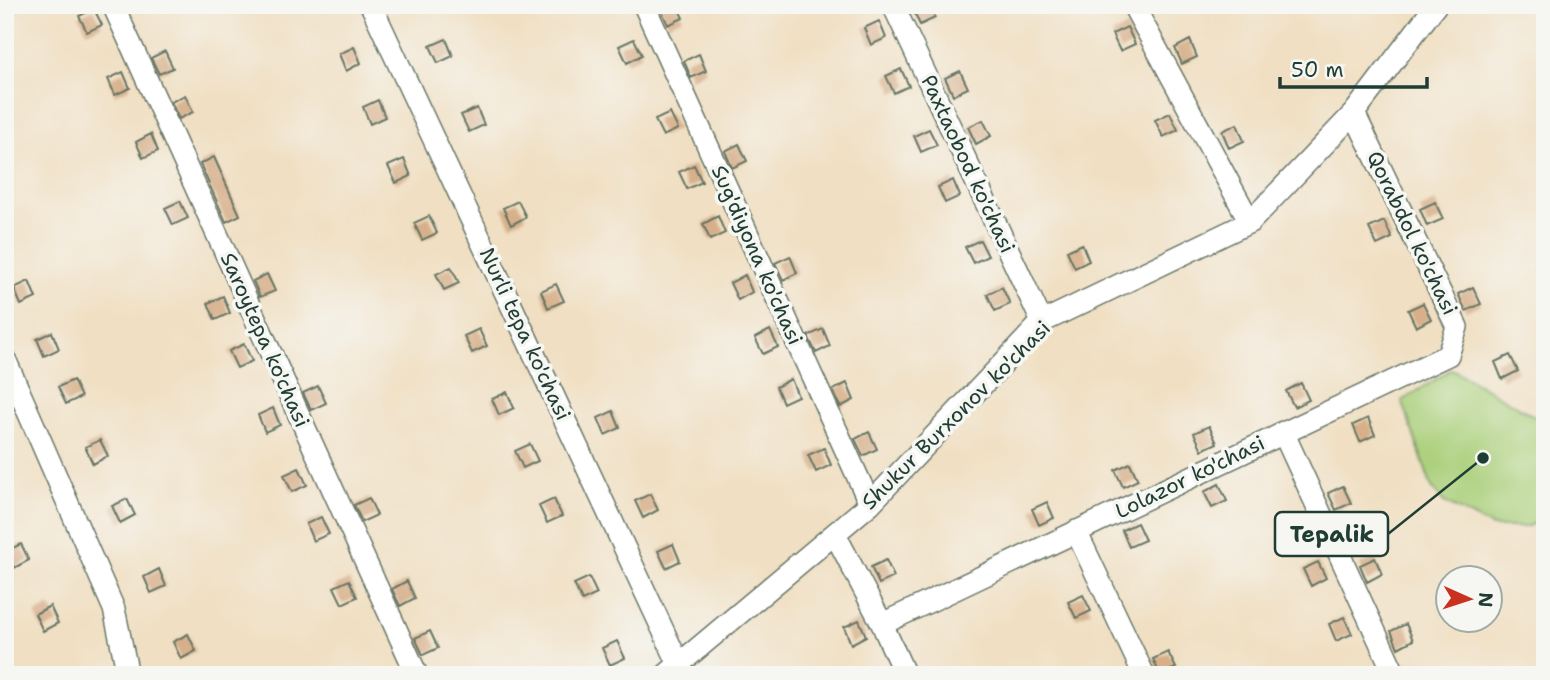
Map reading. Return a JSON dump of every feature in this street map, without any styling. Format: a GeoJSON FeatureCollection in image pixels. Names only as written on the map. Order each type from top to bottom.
{"type":"FeatureCollection","features":[{"type":"Feature","properties":{"kind":"street","name":"Saroytepa ko'chasi"},"geometry":{"type":"LineString","coordinates":[[113,5],[416,675]]}},
{"type":"Feature","properties":{"kind":"street","name":"Nurli tepa ko'chasi"},"geometry":{"type":"LineString","coordinates":[[371,5],[676,671]]}},
{"type":"Feature","properties":{"kind":"street","name":"Sug'diyona ko'chasi"},"geometry":{"type":"LineString","coordinates":[[644,5],[870,504]]}},
{"type":"Feature","properties":{"kind":"street","name":"Paxtaobod ko'chasi"},"geometry":{"type":"LineString","coordinates":[[893,5],[1042,322]]}},
{"type":"Feature","properties":{"kind":"street"},"geometry":{"type":"LineString","coordinates":[[1133,5],[1250,222]]}},
{"type":"Feature","properties":{"kind":"street","name":"Shukur Burxonov ko'chasi"},"geometry":{"type":"LineString","coordinates":[[676,671],[870,504],[1042,322],[1250,222],[1354,113],[1436,5]]}},
{"type":"Feature","properties":{"kind":"street","name":"Qorabdol ko'chasi"},"geometry":{"type":"LineString","coordinates":[[1354,113],[1457,327],[1448,355]]}},
{"type":"Feature","properties":{"kind":"street","name":"Lolazor ko'chasi"},"geometry":{"type":"LineString","coordinates":[[882,624],[1448,355]]}},
{"type":"Feature","properties":{"kind":"street"},"geometry":{"type":"LineString","coordinates":[[5,359],[114,609],[128,675]]}},
{"type":"Feature","properties":{"kind":"street"},"geometry":{"type":"LineString","coordinates":[[1283,432],[1395,675]]}},
{"type":"Feature","properties":{"kind":"street"},"geometry":{"type":"LineString","coordinates":[[1076,531],[1144,675]]}},
{"type":"Feature","properties":{"kind":"street"},"geometry":{"type":"LineString","coordinates":[[835,534],[905,675]]}},
{"type":"Feature","properties":{"kind":"green space"},"geometry":{"type":"Polygon","coordinates":[[[1452,369],[1539,419],[1545,429],[1545,518],[1526,527],[1492,527],[1444,502],[1432,488],[1402,401],[1452,369]]]}},
{"type":"Feature","properties":{"kind":"building"},"geometry":{"type":"Polygon","coordinates":[[[659,5],[677,5],[683,18],[668,25],[659,5]]]}},
{"type":"Feature","properties":{"kind":"building"},"geometry":{"type":"Polygon","coordinates":[[[911,5],[929,5],[935,18],[920,25],[911,5]]]}},
{"type":"Feature","properties":{"kind":"building"},"geometry":{"type":"Polygon","coordinates":[[[94,9],[102,25],[87,32],[79,16],[94,9]]]}},
{"type":"Feature","properties":{"kind":"building"},"geometry":{"type":"Polygon","coordinates":[[[879,21],[886,38],[871,45],[864,28],[879,21]]]}},
{"type":"Feature","properties":{"kind":"building"},"geometry":{"type":"Polygon","coordinates":[[[1127,27],[1135,44],[1120,51],[1112,34],[1127,27]]]}},
{"type":"Feature","properties":{"kind":"building"},"geometry":{"type":"Polygon","coordinates":[[[446,39],[453,56],[438,63],[430,46],[446,39]]]}},
{"type":"Feature","properties":{"kind":"building"},"geometry":{"type":"Polygon","coordinates":[[[634,39],[642,55],[627,63],[619,46],[634,39]]]}},
{"type":"Feature","properties":{"kind":"building"},"geometry":{"type":"Polygon","coordinates":[[[1190,40],[1197,57],[1182,64],[1175,48],[1190,40]]]}},
{"type":"Feature","properties":{"kind":"building"},"geometry":{"type":"Polygon","coordinates":[[[354,47],[361,63],[346,71],[339,54],[354,47]]]}},
{"type":"Feature","properties":{"kind":"building"},"geometry":{"type":"Polygon","coordinates":[[[165,51],[173,68],[159,74],[151,58],[165,51]]]}},
{"type":"Feature","properties":{"kind":"building"},"geometry":{"type":"Polygon","coordinates":[[[699,54],[706,71],[691,78],[684,61],[699,54]]]}},
{"type":"Feature","properties":{"kind":"building"},"geometry":{"type":"Polygon","coordinates":[[[901,69],[909,86],[894,93],[886,76],[901,69]]]}},
{"type":"Feature","properties":{"kind":"building"},"geometry":{"type":"Polygon","coordinates":[[[960,71],[968,88],[953,95],[945,78],[960,71]]]}},
{"type":"Feature","properties":{"kind":"building"},"geometry":{"type":"Polygon","coordinates":[[[123,72],[130,88],[115,95],[108,79],[123,72]]]}},
{"type":"Feature","properties":{"kind":"building"},"geometry":{"type":"Polygon","coordinates":[[[185,95],[193,112],[179,119],[171,102],[185,95]]]}},
{"type":"Feature","properties":{"kind":"building"},"geometry":{"type":"Polygon","coordinates":[[[378,100],[385,117],[370,124],[363,107],[378,100]]]}},
{"type":"Feature","properties":{"kind":"building"},"geometry":{"type":"Polygon","coordinates":[[[477,108],[484,125],[469,132],[461,115],[477,108]]]}},
{"type":"Feature","properties":{"kind":"building"},"geometry":{"type":"Polygon","coordinates":[[[670,113],[678,129],[663,136],[655,120],[670,113]]]}},
{"type":"Feature","properties":{"kind":"building"},"geometry":{"type":"Polygon","coordinates":[[[1170,113],[1178,130],[1163,137],[1155,120],[1170,113]]]}},
{"type":"Feature","properties":{"kind":"building"},"geometry":{"type":"Polygon","coordinates":[[[983,120],[991,136],[976,144],[968,127],[983,120]]]}},
{"type":"Feature","properties":{"kind":"building"},"geometry":{"type":"Polygon","coordinates":[[[1237,124],[1244,141],[1229,148],[1222,131],[1237,124]]]}},
{"type":"Feature","properties":{"kind":"building"},"geometry":{"type":"Polygon","coordinates":[[[929,129],[937,145],[921,152],[914,136],[929,129]]]}},
{"type":"Feature","properties":{"kind":"building"},"geometry":{"type":"Polygon","coordinates":[[[151,134],[158,151],[143,158],[136,142],[151,134]]]}},
{"type":"Feature","properties":{"kind":"building"},"geometry":{"type":"Polygon","coordinates":[[[739,144],[747,161],[732,168],[725,151],[739,144]]]}},
{"type":"Feature","properties":{"kind":"building"},"geometry":{"type":"Polygon","coordinates":[[[214,157],[240,215],[226,222],[200,164],[214,157]]]}},
{"type":"Feature","properties":{"kind":"building"},"geometry":{"type":"Polygon","coordinates":[[[404,159],[411,176],[396,183],[388,166],[404,159]]]}},
{"type":"Feature","properties":{"kind":"building"},"geometry":{"type":"Polygon","coordinates":[[[694,165],[702,182],[687,189],[679,172],[694,165]]]}},
{"type":"Feature","properties":{"kind":"building"},"geometry":{"type":"Polygon","coordinates":[[[953,180],[960,196],[945,203],[938,187],[953,180]]]}},
{"type":"Feature","properties":{"kind":"building"},"geometry":{"type":"Polygon","coordinates":[[[180,201],[188,218],[173,225],[165,208],[180,201]]]}},
{"type":"Feature","properties":{"kind":"building"},"geometry":{"type":"Polygon","coordinates":[[[518,201],[526,217],[511,225],[503,208],[518,201]]]}},
{"type":"Feature","properties":{"kind":"building"},"geometry":{"type":"Polygon","coordinates":[[[1435,202],[1443,219],[1427,226],[1420,209],[1435,202]]]}},
{"type":"Feature","properties":{"kind":"building"},"geometry":{"type":"Polygon","coordinates":[[[429,216],[437,233],[422,240],[414,223],[429,216]]]}},
{"type":"Feature","properties":{"kind":"building"},"geometry":{"type":"Polygon","coordinates":[[[718,216],[725,233],[710,240],[703,224],[718,216]]]}},
{"type":"Feature","properties":{"kind":"building"},"geometry":{"type":"Polygon","coordinates":[[[1384,221],[1392,238],[1377,245],[1369,228],[1384,221]]]}},
{"type":"Feature","properties":{"kind":"building"},"geometry":{"type":"Polygon","coordinates":[[[980,240],[988,256],[973,263],[965,247],[980,240]]]}},
{"type":"Feature","properties":{"kind":"building"},"geometry":{"type":"Polygon","coordinates":[[[1082,244],[1089,261],[1075,268],[1067,251],[1082,244]]]}},
{"type":"Feature","properties":{"kind":"building"},"geometry":{"type":"Polygon","coordinates":[[[790,256],[797,273],[783,280],[775,263],[790,256]]]}},
{"type":"Feature","properties":{"kind":"building"},"geometry":{"type":"Polygon","coordinates":[[[451,267],[459,283],[444,290],[436,274],[451,267]]]}},
{"type":"Feature","properties":{"kind":"building"},"geometry":{"type":"Polygon","coordinates":[[[267,274],[275,291],[260,297],[253,281],[267,274]]]}},
{"type":"Feature","properties":{"kind":"building"},"geometry":{"type":"Polygon","coordinates":[[[745,275],[752,292],[738,300],[730,283],[745,275]]]}},
{"type":"Feature","properties":{"kind":"building"},"geometry":{"type":"Polygon","coordinates":[[[29,281],[36,298],[21,305],[14,288],[29,281]]]}},
{"type":"Feature","properties":{"kind":"building"},"geometry":{"type":"Polygon","coordinates":[[[556,284],[564,301],[548,308],[541,291],[556,284]]]}},
{"type":"Feature","properties":{"kind":"building"},"geometry":{"type":"Polygon","coordinates":[[[1002,287],[1010,304],[995,311],[987,294],[1002,287]]]}},
{"type":"Feature","properties":{"kind":"building"},"geometry":{"type":"Polygon","coordinates":[[[1473,287],[1481,304],[1466,311],[1458,294],[1473,287]]]}},
{"type":"Feature","properties":{"kind":"building"},"geometry":{"type":"Polygon","coordinates":[[[223,296],[230,313],[215,320],[208,303],[223,296]]]}},
{"type":"Feature","properties":{"kind":"building"},"geometry":{"type":"Polygon","coordinates":[[[1423,303],[1431,319],[1416,327],[1408,310],[1423,303]]]}},
{"type":"Feature","properties":{"kind":"building"},"geometry":{"type":"Polygon","coordinates":[[[479,329],[487,346],[472,353],[464,336],[479,329]]]}},
{"type":"Feature","properties":{"kind":"building"},"geometry":{"type":"Polygon","coordinates":[[[823,329],[830,346],[816,353],[808,336],[823,329]]]}},
{"type":"Feature","properties":{"kind":"building"},"geometry":{"type":"Polygon","coordinates":[[[770,330],[778,347],[763,354],[755,338],[770,330]]]}},
{"type":"Feature","properties":{"kind":"building"},"geometry":{"type":"Polygon","coordinates":[[[52,332],[59,349],[44,356],[37,339],[52,332]]]}},
{"type":"Feature","properties":{"kind":"building"},"geometry":{"type":"Polygon","coordinates":[[[244,344],[252,361],[237,368],[229,351],[244,344]]]}},
{"type":"Feature","properties":{"kind":"building"},"geometry":{"type":"Polygon","coordinates":[[[1510,355],[1518,371],[1502,379],[1495,362],[1510,355]]]}},
{"type":"Feature","properties":{"kind":"building"},"geometry":{"type":"Polygon","coordinates":[[[791,379],[798,396],[783,403],[776,387],[791,379]]]}},
{"type":"Feature","properties":{"kind":"building"},"geometry":{"type":"Polygon","coordinates":[[[73,380],[81,397],[66,404],[58,387],[73,380]]]}},
{"type":"Feature","properties":{"kind":"building"},"geometry":{"type":"Polygon","coordinates":[[[847,383],[854,400],[840,407],[833,390],[847,383]]]}},
{"type":"Feature","properties":{"kind":"building"},"geometry":{"type":"Polygon","coordinates":[[[1301,383],[1309,400],[1294,407],[1286,391],[1301,383]]]}},
{"type":"Feature","properties":{"kind":"building"},"geometry":{"type":"Polygon","coordinates":[[[318,386],[326,403],[311,410],[303,393],[318,386]]]}},
{"type":"Feature","properties":{"kind":"building"},"geometry":{"type":"Polygon","coordinates":[[[507,392],[514,408],[499,415],[492,399],[507,392]]]}},
{"type":"Feature","properties":{"kind":"building"},"geometry":{"type":"Polygon","coordinates":[[[273,408],[280,425],[265,432],[258,415],[273,408]]]}},
{"type":"Feature","properties":{"kind":"building"},"geometry":{"type":"Polygon","coordinates":[[[613,411],[620,428],[605,435],[598,418],[613,411]]]}},
{"type":"Feature","properties":{"kind":"building"},"geometry":{"type":"Polygon","coordinates":[[[1368,418],[1375,435],[1360,442],[1353,425],[1368,418]]]}},
{"type":"Feature","properties":{"kind":"building"},"geometry":{"type":"Polygon","coordinates":[[[1209,426],[1217,443],[1202,450],[1194,433],[1209,426]]]}},
{"type":"Feature","properties":{"kind":"building"},"geometry":{"type":"Polygon","coordinates":[[[869,432],[877,449],[863,456],[855,439],[869,432]]]}},
{"type":"Feature","properties":{"kind":"building"},"geometry":{"type":"Polygon","coordinates":[[[100,440],[108,456],[93,464],[85,447],[100,440]]]}},
{"type":"Feature","properties":{"kind":"building"},"geometry":{"type":"Polygon","coordinates":[[[530,444],[538,461],[523,468],[515,451],[530,444]]]}},
{"type":"Feature","properties":{"kind":"building"},"geometry":{"type":"Polygon","coordinates":[[[824,448],[831,465],[816,472],[808,455],[824,448]]]}},
{"type":"Feature","properties":{"kind":"building"},"geometry":{"type":"Polygon","coordinates":[[[1130,463],[1138,480],[1123,487],[1115,470],[1130,463]]]}},
{"type":"Feature","properties":{"kind":"building"},"geometry":{"type":"Polygon","coordinates":[[[299,468],[307,485],[292,492],[284,475],[299,468]]]}},
{"type":"Feature","properties":{"kind":"building"},"geometry":{"type":"Polygon","coordinates":[[[1219,484],[1227,501],[1212,508],[1204,492],[1219,484]]]}},
{"type":"Feature","properties":{"kind":"building"},"geometry":{"type":"Polygon","coordinates":[[[1343,486],[1351,503],[1336,510],[1328,493],[1343,486]]]}},
{"type":"Feature","properties":{"kind":"building"},"geometry":{"type":"Polygon","coordinates":[[[650,494],[658,510],[643,518],[635,501],[650,494]]]}},
{"type":"Feature","properties":{"kind":"building"},"geometry":{"type":"Polygon","coordinates":[[[369,498],[377,515],[362,522],[354,505],[369,498]]]}},
{"type":"Feature","properties":{"kind":"building"},"geometry":{"type":"Polygon","coordinates":[[[127,499],[135,515],[120,523],[112,506],[127,499]]]}},
{"type":"Feature","properties":{"kind":"building"},"geometry":{"type":"Polygon","coordinates":[[[554,499],[562,516],[547,523],[539,506],[554,499]]]}},
{"type":"Feature","properties":{"kind":"building"},"geometry":{"type":"Polygon","coordinates":[[[1047,502],[1054,518],[1039,525],[1032,509],[1047,502]]]}},
{"type":"Feature","properties":{"kind":"building"},"geometry":{"type":"Polygon","coordinates":[[[321,517],[329,534],[313,541],[306,524],[321,517]]]}},
{"type":"Feature","properties":{"kind":"building"},"geometry":{"type":"Polygon","coordinates":[[[1137,523],[1145,540],[1129,547],[1122,530],[1137,523]]]}},
{"type":"Feature","properties":{"kind":"building"},"geometry":{"type":"Polygon","coordinates":[[[21,544],[29,560],[14,568],[6,551],[21,544]]]}},
{"type":"Feature","properties":{"kind":"building"},"geometry":{"type":"Polygon","coordinates":[[[673,544],[680,561],[666,568],[658,551],[673,544]]]}},
{"type":"Feature","properties":{"kind":"building"},"geometry":{"type":"Polygon","coordinates":[[[1375,558],[1382,574],[1367,582],[1360,565],[1375,558]]]}},
{"type":"Feature","properties":{"kind":"building"},"geometry":{"type":"Polygon","coordinates":[[[886,560],[894,577],[879,584],[871,567],[886,560]]]}},
{"type":"Feature","properties":{"kind":"building"},"geometry":{"type":"Polygon","coordinates":[[[1318,562],[1326,578],[1311,586],[1303,569],[1318,562]]]}},
{"type":"Feature","properties":{"kind":"building"},"geometry":{"type":"Polygon","coordinates":[[[159,569],[166,586],[151,593],[144,577],[159,569]]]}},
{"type":"Feature","properties":{"kind":"building"},"geometry":{"type":"Polygon","coordinates":[[[589,577],[597,594],[582,601],[574,584],[589,577]]]}},
{"type":"Feature","properties":{"kind":"building"},"geometry":{"type":"Polygon","coordinates":[[[349,580],[357,597],[342,604],[334,587],[349,580]]]}},
{"type":"Feature","properties":{"kind":"building"},"geometry":{"type":"Polygon","coordinates":[[[407,581],[415,598],[400,606],[392,589],[407,581]]]}},
{"type":"Feature","properties":{"kind":"building"},"geometry":{"type":"Polygon","coordinates":[[[1083,595],[1091,611],[1076,618],[1068,602],[1083,595]]]}},
{"type":"Feature","properties":{"kind":"building"},"geometry":{"type":"Polygon","coordinates":[[[50,606],[58,623],[43,631],[35,614],[50,606]]]}},
{"type":"Feature","properties":{"kind":"building"},"geometry":{"type":"Polygon","coordinates":[[[1344,617],[1352,634],[1336,641],[1329,624],[1344,617]]]}},
{"type":"Feature","properties":{"kind":"building"},"geometry":{"type":"Polygon","coordinates":[[[859,620],[866,636],[851,644],[844,627],[859,620]]]}},
{"type":"Feature","properties":{"kind":"building"},"geometry":{"type":"Polygon","coordinates":[[[1406,624],[1413,640],[1398,648],[1391,631],[1406,624]]]}},
{"type":"Feature","properties":{"kind":"building"},"geometry":{"type":"Polygon","coordinates":[[[430,631],[438,648],[423,655],[415,638],[430,631]]]}},
{"type":"Feature","properties":{"kind":"building"},"geometry":{"type":"Polygon","coordinates":[[[188,634],[196,651],[181,659],[173,642],[188,634]]]}},
{"type":"Feature","properties":{"kind":"building"},"geometry":{"type":"Polygon","coordinates":[[[617,641],[625,658],[610,665],[602,648],[617,641]]]}},
{"type":"Feature","properties":{"kind":"building"},"geometry":{"type":"Polygon","coordinates":[[[1168,652],[1176,668],[1160,675],[1153,659],[1168,652]]]}},
{"type":"Feature","properties":{"kind":"place","name":"Tepalik"},"geometry":{"type":"Point","coordinates":[1483,458]}}]}
